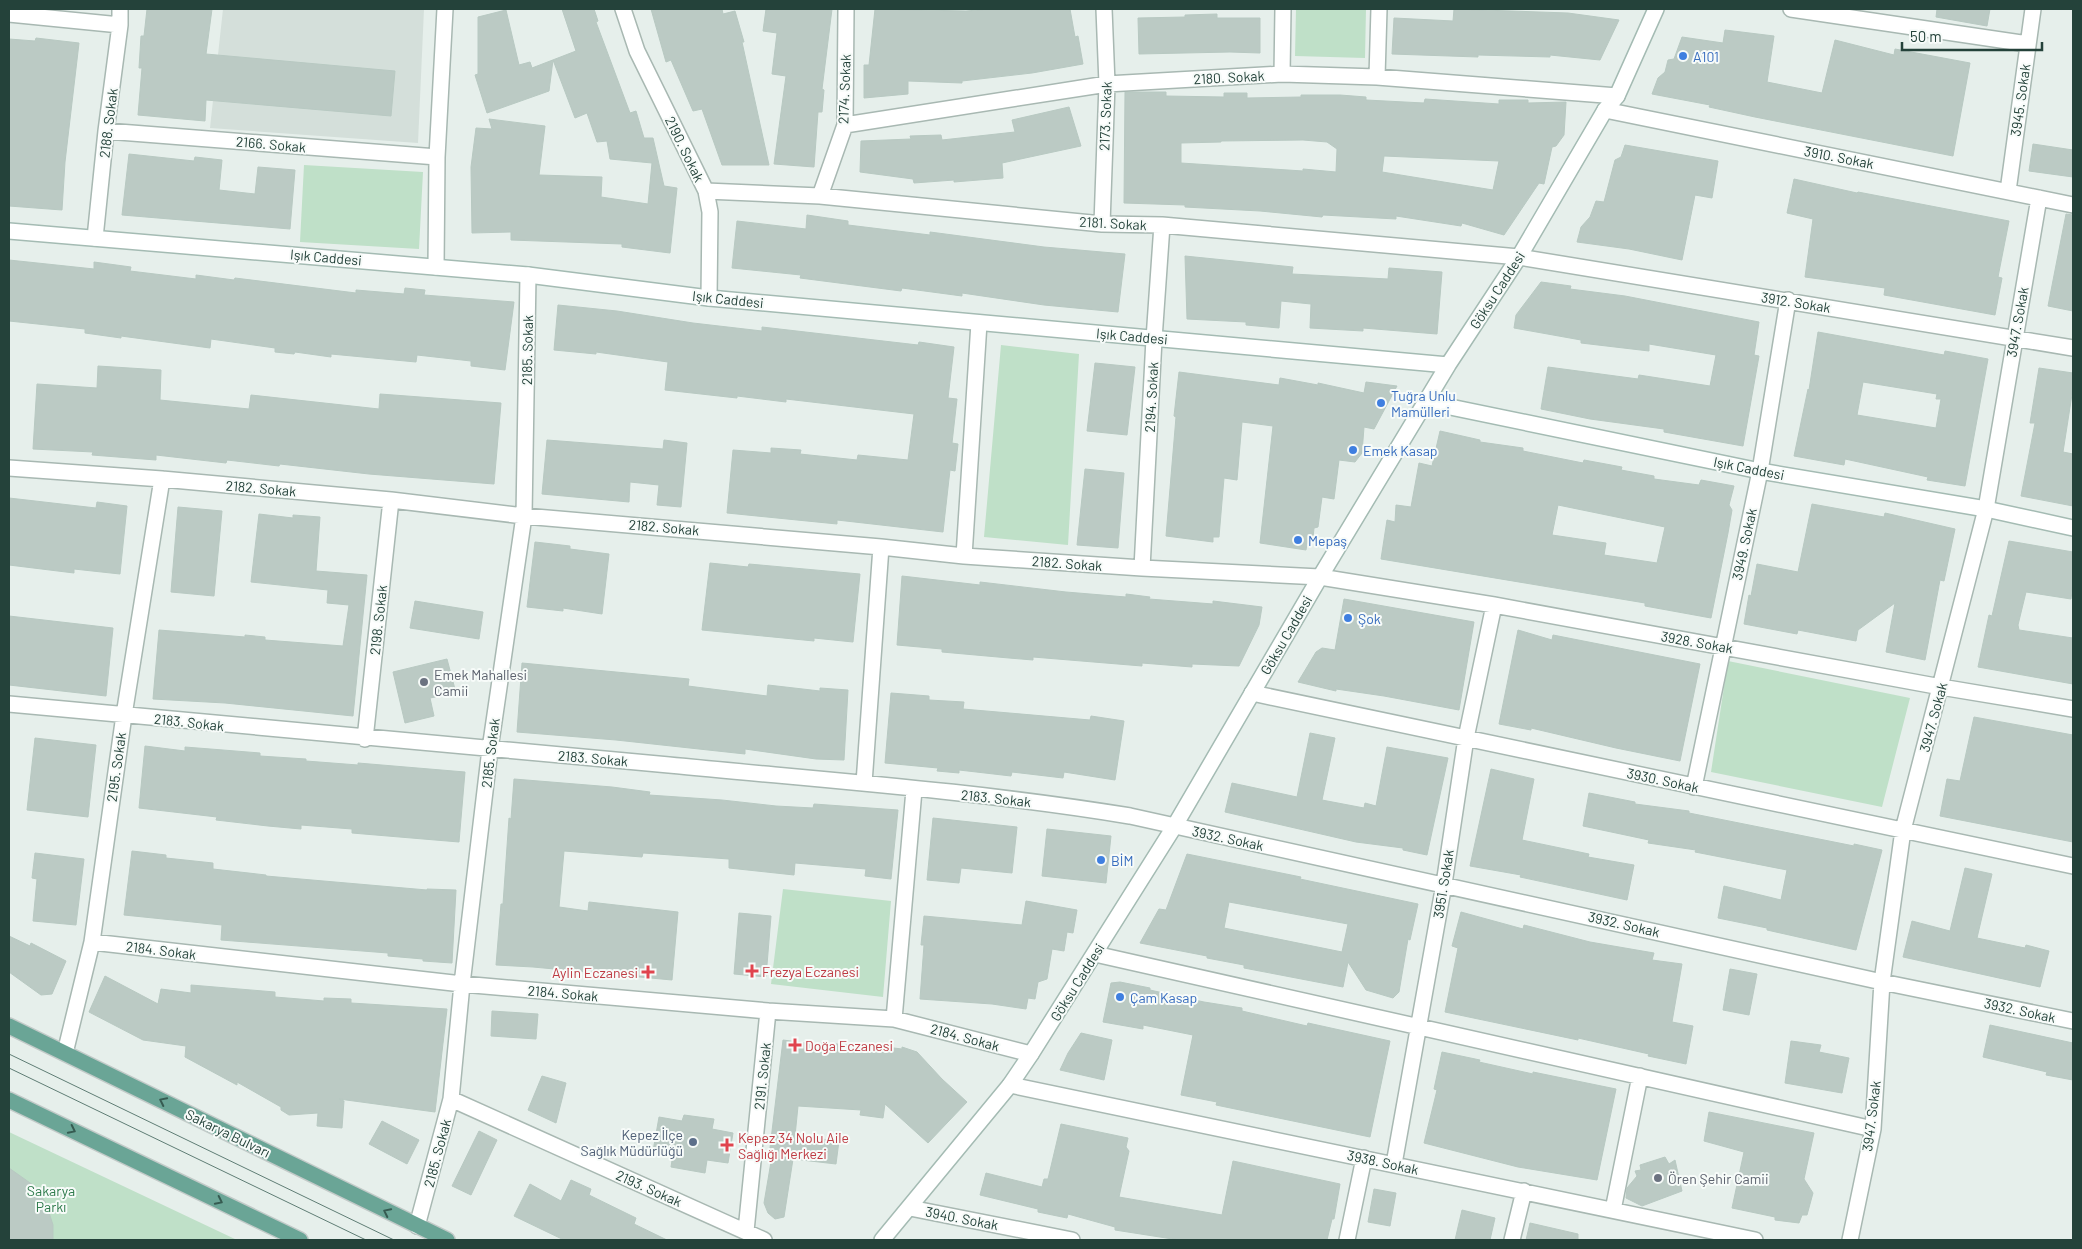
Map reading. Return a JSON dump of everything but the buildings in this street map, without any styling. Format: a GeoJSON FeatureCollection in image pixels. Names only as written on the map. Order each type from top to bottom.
{"type":"FeatureCollection","features":[{"type":"Feature","properties":{"kind":"main road","name":"Sakarya Bulvarı"},"geometry":{"type":"LineString","coordinates":[[9,1026],[447,1240]]}},
{"type":"Feature","properties":{"kind":"main road"},"geometry":{"type":"LineString","coordinates":[[9,1095],[28,1109]]}},
{"type":"Feature","properties":{"kind":"main road"},"geometry":{"type":"LineString","coordinates":[[9,1100],[300,1240]]}},
{"type":"Feature","properties":{"kind":"street","name":"2188. Sokak"},"geometry":{"type":"LineString","coordinates":[[95,238],[106,131],[120,25],[120,9]]}},
{"type":"Feature","properties":{"kind":"street"},"geometry":{"type":"LineString","coordinates":[[436,267],[437,157],[445,9]]}},
{"type":"Feature","properties":{"kind":"street","name":"2190. Sokak"},"geometry":{"type":"LineString","coordinates":[[623,9],[637,51],[706,191],[710,212],[709,298]]}},
{"type":"Feature","properties":{"kind":"street","name":"2174. Sokak"},"geometry":{"type":"LineString","coordinates":[[820,196],[844,125],[846,9]]}},
{"type":"Feature","properties":{"kind":"street","name":"2173. Sokak"},"geometry":{"type":"LineString","coordinates":[[1102,224],[1107,84],[1104,9]]}},
{"type":"Feature","properties":{"kind":"street"},"geometry":{"type":"LineString","coordinates":[[1282,74],[1283,9]]}},
{"type":"Feature","properties":{"kind":"street"},"geometry":{"type":"LineString","coordinates":[[1377,77],[1379,9]]}},
{"type":"Feature","properties":{"kind":"street","name":"Göksu Caddesi"},"geometry":{"type":"LineString","coordinates":[[882,1240],[1010,1085],[1095,954],[1174,827],[1320,577],[1448,365],[1520,258],[1605,110],[1617,96],[1656,9]]}},
{"type":"Feature","properties":{"kind":"street"},"geometry":{"type":"LineString","coordinates":[[1791,9],[2028,44]]}},
{"type":"Feature","properties":{"kind":"street","name":"3945. Sokak"},"geometry":{"type":"LineString","coordinates":[[2008,191],[2033,9]]}},
{"type":"Feature","properties":{"kind":"street"},"geometry":{"type":"LineString","coordinates":[[9,14],[120,25]]}},
{"type":"Feature","properties":{"kind":"street","name":"2180. Sokak"},"geometry":{"type":"LineString","coordinates":[[844,125],[1107,84],[1282,74],[1377,77],[1617,96]]}},
{"type":"Feature","properties":{"kind":"street","name":"3910. Sokak"},"geometry":{"type":"LineString","coordinates":[[1605,110],[2073,204]]}},
{"type":"Feature","properties":{"kind":"street","name":"2166. Sokak"},"geometry":{"type":"LineString","coordinates":[[106,131],[437,157]]}},
{"type":"Feature","properties":{"kind":"street","name":"2181. Sokak"},"geometry":{"type":"LineString","coordinates":[[706,191],[820,196],[1102,224],[1162,226],[1520,258]]}},
{"type":"Feature","properties":{"kind":"street","name":"3947. Sokak"},"geometry":{"type":"LineString","coordinates":[[1850,1240],[1873,1129],[1882,982],[1903,830],[1986,509],[2039,198]]}},
{"type":"Feature","properties":{"kind":"street","name":"2194. Sokak"},"geometry":{"type":"LineString","coordinates":[[1142,568],[1162,226]]}},
{"type":"Feature","properties":{"kind":"street","name":"Işık Caddesi"},"geometry":{"type":"LineString","coordinates":[[9,231],[528,275],[709,298],[1448,365]]}},
{"type":"Feature","properties":{"kind":"street","name":"3912. Sokak"},"geometry":{"type":"LineString","coordinates":[[1520,258],[1788,300],[2073,348]]}},
{"type":"Feature","properties":{"kind":"street","name":"2185. Sokak"},"geometry":{"type":"LineString","coordinates":[[417,1226],[451,1100],[462,984],[490,749],[524,516],[528,275]]}},
{"type":"Feature","properties":{"kind":"street","name":"3949. Sokak"},"geometry":{"type":"LineString","coordinates":[[1694,787],[1760,471],[1788,300]]}},
{"type":"Feature","properties":{"kind":"street"},"geometry":{"type":"LineString","coordinates":[[964,556],[979,323]]}},
{"type":"Feature","properties":{"kind":"street","name":"Işık Caddesi"},"geometry":{"type":"LineString","coordinates":[[1426,402],[1760,471],[1986,509],[2073,528]]}},
{"type":"Feature","properties":{"kind":"street","name":"2182. Sokak"},"geometry":{"type":"LineString","coordinates":[[9,468],[162,479],[391,500],[524,516],[881,546],[964,556],[1320,577]]}},
{"type":"Feature","properties":{"kind":"street","name":"2195. Sokak"},"geometry":{"type":"LineString","coordinates":[[65,1053],[92,942],[124,715],[162,479]]}},
{"type":"Feature","properties":{"kind":"street","name":"2198. Sokak"},"geometry":{"type":"LineString","coordinates":[[365,739],[391,500]]}},
{"type":"Feature","properties":{"kind":"street"},"geometry":{"type":"LineString","coordinates":[[864,783],[881,546]]}},
{"type":"Feature","properties":{"kind":"street","name":"3928. Sokak"},"geometry":{"type":"LineString","coordinates":[[1320,577],[1494,605],[1941,687],[2073,709]]}},
{"type":"Feature","properties":{"kind":"street","name":"3951. Sokak"},"geometry":{"type":"LineString","coordinates":[[1394,1164],[1444,884],[1466,738],[1494,605]]}},
{"type":"Feature","properties":{"kind":"street","name":"3930. Sokak"},"geometry":{"type":"LineString","coordinates":[[1252,693],[2073,866]]}},
{"type":"Feature","properties":{"kind":"street","name":"2183. Sokak"},"geometry":{"type":"LineString","coordinates":[[9,704],[365,739],[864,783],[1072,807],[1130,816],[1174,827]]}},
{"type":"Feature","properties":{"kind":"street"},"geometry":{"type":"LineString","coordinates":[[894,1018],[914,790]]}},
{"type":"Feature","properties":{"kind":"street","name":"3932. Sokak"},"geometry":{"type":"LineString","coordinates":[[1174,827],[1444,884],[1882,982],[2073,1021]]}},
{"type":"Feature","properties":{"kind":"street","name":"2184. Sokak"},"geometry":{"type":"LineString","coordinates":[[92,942],[462,984],[768,1011],[894,1018],[1031,1054]]}},
{"type":"Feature","properties":{"kind":"street"},"geometry":{"type":"LineString","coordinates":[[1095,954],[1873,1129]]}},
{"type":"Feature","properties":{"kind":"street","name":"2191. Sokak"},"geometry":{"type":"LineString","coordinates":[[746,1231],[768,1011]]}},
{"type":"Feature","properties":{"kind":"street"},"geometry":{"type":"LineString","coordinates":[[1613,1210],[1640,1076]]}},
{"type":"Feature","properties":{"kind":"street","name":"3938. Sokak"},"geometry":{"type":"LineString","coordinates":[[1010,1085],[1755,1240]]}},
{"type":"Feature","properties":{"kind":"street","name":"2193. Sokak"},"geometry":{"type":"LineString","coordinates":[[451,1100],[764,1240]]}},
{"type":"Feature","properties":{"kind":"street"},"geometry":{"type":"LineString","coordinates":[[1347,1240],[1364,1158]]}},
{"type":"Feature","properties":{"kind":"street"},"geometry":{"type":"LineString","coordinates":[[1512,1240],[1524,1191]]}},
{"type":"Feature","properties":{"kind":"street","name":"3940. Sokak"},"geometry":{"type":"LineString","coordinates":[[910,1208],[1031,1236],[1072,1240]]}},
{"type":"Feature","properties":{"kind":"shaded area"},"geometry":{"type":"Polygon","coordinates":[[[223,9],[424,9],[418,143],[210,128],[223,9]]]}},
{"type":"Feature","properties":{"kind":"green space"},"geometry":{"type":"Polygon","coordinates":[[[1296,9],[1366,9],[1365,58],[1295,56],[1296,9]]]}},
{"type":"Feature","properties":{"kind":"green space"},"geometry":{"type":"Polygon","coordinates":[[[304,165],[423,172],[419,249],[300,242],[304,165]]]}},
{"type":"Feature","properties":{"kind":"green space"},"geometry":{"type":"Polygon","coordinates":[[[1001,345],[1079,354],[1068,545],[984,537],[1001,345]]]}},
{"type":"Feature","properties":{"kind":"green space"},"geometry":{"type":"Polygon","coordinates":[[[1728,661],[1910,698],[1882,807],[1711,772],[1728,661]]]}},
{"type":"Feature","properties":{"kind":"green space"},"geometry":{"type":"Polygon","coordinates":[[[783,889],[891,901],[883,997],[771,984],[783,889]]]}},
{"type":"Feature","properties":{"kind":"green space","name":"Sakarya Parkı"},"geometry":{"type":"Polygon","coordinates":[[[9,1132],[237,1240],[9,1240],[9,1132]]]}},
{"type":"Feature","properties":{"kind":"tram line"},"geometry":{"type":"LineString","coordinates":[[9,1054],[394,1240]]}},
{"type":"Feature","properties":{"kind":"tram line"},"geometry":{"type":"LineString","coordinates":[[9,1068],[366,1240]]}},
{"type":"Feature","properties":{"kind":"place","name":"A101"},"geometry":{"type":"Point","coordinates":[1683,56]}},
{"type":"Feature","properties":{"kind":"place","name":"Tuğra Unlu Mamülleri"},"geometry":{"type":"Point","coordinates":[1381,403]}},
{"type":"Feature","properties":{"kind":"place","name":"Emek Kasap"},"geometry":{"type":"Point","coordinates":[1353,450]}},
{"type":"Feature","properties":{"kind":"place","name":"Mepaş"},"geometry":{"type":"Point","coordinates":[1298,540]}},
{"type":"Feature","properties":{"kind":"place","name":"Şok"},"geometry":{"type":"Point","coordinates":[1348,618]}},
{"type":"Feature","properties":{"kind":"place","name":"Emek Mahallesi Camii"},"geometry":{"type":"Point","coordinates":[424,682]}},
{"type":"Feature","properties":{"kind":"place","name":"BİM"},"geometry":{"type":"Point","coordinates":[1101,860]}},
{"type":"Feature","properties":{"kind":"place","name":"Frezya Eczanesi"},"geometry":{"type":"Point","coordinates":[752,971]}},
{"type":"Feature","properties":{"kind":"place","name":"Aylin Eczanesi"},"geometry":{"type":"Point","coordinates":[648,972]}},
{"type":"Feature","properties":{"kind":"place","name":"Çam Kasap"},"geometry":{"type":"Point","coordinates":[1120,997]}},
{"type":"Feature","properties":{"kind":"place","name":"Doğa Eczanesi"},"geometry":{"type":"Point","coordinates":[795,1045]}},
{"type":"Feature","properties":{"kind":"place","name":"Kepez İlçe Sağlık Müdürlüğü"},"geometry":{"type":"Point","coordinates":[693,1142]}},
{"type":"Feature","properties":{"kind":"place","name":"Kepez 34 Nolu Aile Sağlığı Merkezi"},"geometry":{"type":"Point","coordinates":[727,1145]}},
{"type":"Feature","properties":{"kind":"place","name":"Ören Şehir Camii"},"geometry":{"type":"Point","coordinates":[1658,1178]}}]}
